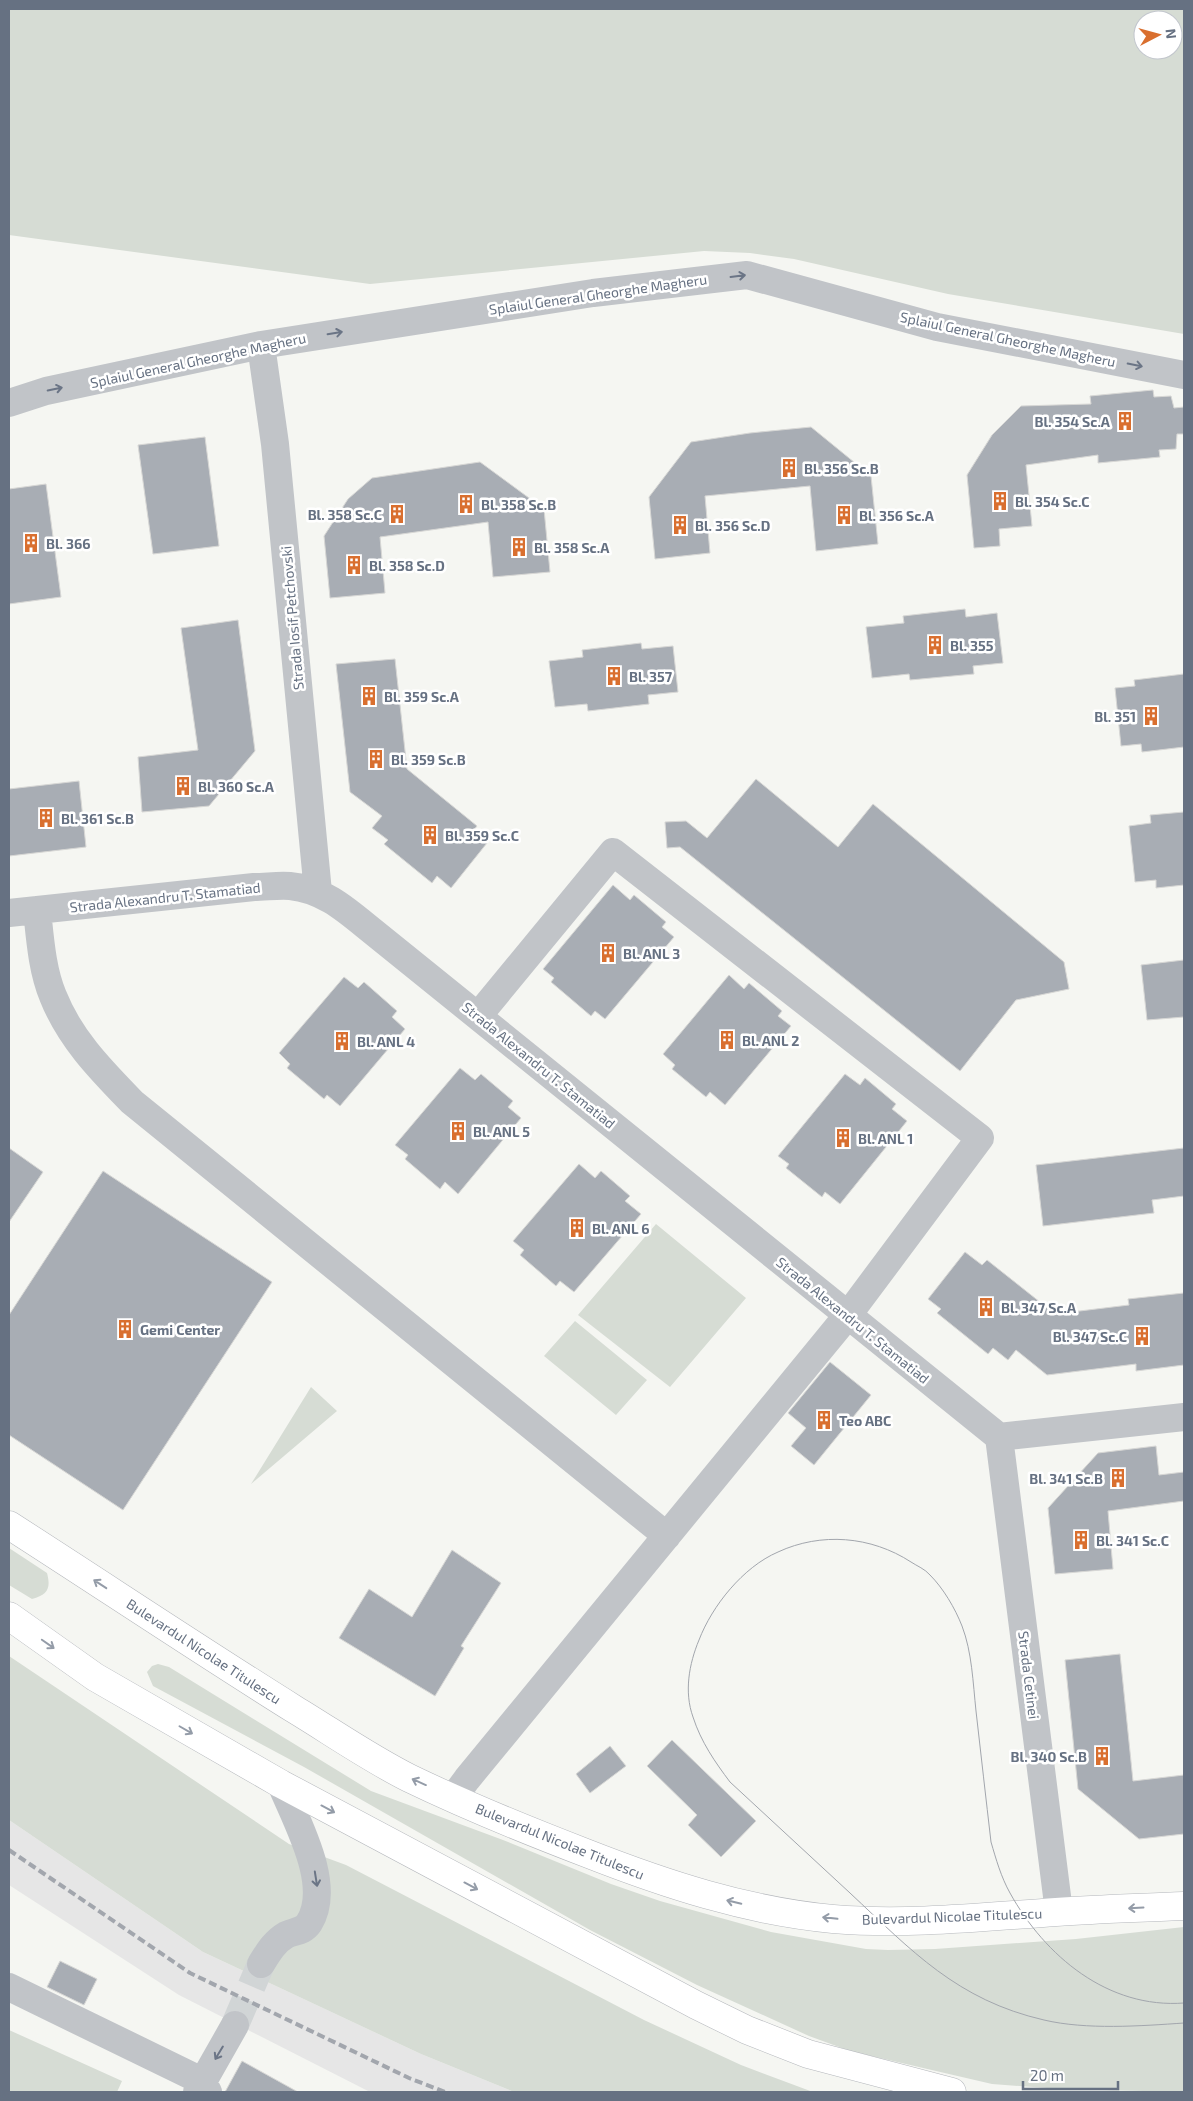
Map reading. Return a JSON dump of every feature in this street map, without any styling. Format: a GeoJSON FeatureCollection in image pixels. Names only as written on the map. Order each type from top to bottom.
{"type":"FeatureCollection","features":[{"type":"Feature","properties":{"kind":"main road","name":"Bulevardul Nicolae Titulescu"},"geometry":{"type":"LineString","coordinates":[[9,1525],[142,1610],[214,1660],[375,1759],[408,1777],[529,1831],[648,1878],[717,1898],[782,1913],[833,1919],[879,1921],[943,1920],[1184,1906]]}},
{"type":"Feature","properties":{"kind":"main road"},"geometry":{"type":"LineString","coordinates":[[9,1616],[95,1677],[281,1784],[696,2005],[747,2030],[808,2054],[952,2092]]}},
{"type":"Feature","properties":{"kind":"street","name":"Splaiul General Gheorghe Magheru"},"geometry":{"type":"LineString","coordinates":[[9,403],[46,391],[261,345],[593,293],[747,275],[937,327],[1184,375]]}},
{"type":"Feature","properties":{"kind":"street","name":"Strada Iosif Petchovski"},"geometry":{"type":"LineString","coordinates":[[261,345],[275,444],[318,892]]}},
{"type":"Feature","properties":{"kind":"street"},"geometry":{"type":"LineString","coordinates":[[454,1798],[467,1779],[848,1315],[980,1138],[612,852],[478,1016]]}},
{"type":"Feature","properties":{"kind":"street","name":"Strada Alexandru T. Stamatiad"},"geometry":{"type":"LineString","coordinates":[[9,913],[254,887],[290,886],[318,892],[340,904],[998,1437]]}},
{"type":"Feature","properties":{"kind":"street"},"geometry":{"type":"LineString","coordinates":[[37,910],[43,958],[52,995],[66,1024],[92,1061],[132,1102],[667,1536]]}},
{"type":"Feature","properties":{"kind":"street"},"geometry":{"type":"LineString","coordinates":[[998,1437],[1184,1418]]}},
{"type":"Feature","properties":{"kind":"street","name":"Strada Cetinei"},"geometry":{"type":"LineString","coordinates":[[998,1437],[1059,1912]]}},
{"type":"Feature","properties":{"kind":"street"},"geometry":{"type":"LineString","coordinates":[[261,1964],[272,1946],[285,1936],[303,1930],[309,1923],[315,1908],[317,1890],[313,1862],[281,1784]]}},
{"type":"Feature","properties":{"kind":"street"},"geometry":{"type":"LineString","coordinates":[[9,1988],[202,2088],[235,2025]]}},
{"type":"Feature","properties":{"kind":"shaded area"},"geometry":{"type":"Polygon","coordinates":[[[9,9],[1184,9],[1184,334],[948,294],[794,259],[750,253],[704,251],[370,284],[9,235],[9,9]]]}},
{"type":"Feature","properties":{"kind":"shaded area"},"geometry":{"type":"Polygon","coordinates":[[[656,1224],[746,1298],[670,1387],[578,1315],[656,1224]]]}},
{"type":"Feature","properties":{"kind":"shaded area"},"geometry":{"type":"Polygon","coordinates":[[[575,1321],[647,1380],[616,1415],[544,1356],[575,1321]]]}},
{"type":"Feature","properties":{"kind":"shaded area"},"geometry":{"type":"Polygon","coordinates":[[[311,1387],[337,1411],[251,1484],[311,1387]]]}},
{"type":"Feature","properties":{"kind":"shaded area"},"geometry":{"type":"Polygon","coordinates":[[[9,1548],[47,1573],[49,1583],[45,1593],[32,1599],[9,1585],[9,1548]]]}},
{"type":"Feature","properties":{"kind":"shaded area"},"geometry":{"type":"Polygon","coordinates":[[[9,1656],[289,1844],[346,1865],[644,2020],[741,2065],[813,2092],[514,2092],[421,2054],[203,1952],[9,1820],[9,1656]]]}},
{"type":"Feature","properties":{"kind":"shaded area"},"geometry":{"type":"Polygon","coordinates":[[[158,1664],[169,1667],[371,1791],[503,1840],[611,1884],[660,1901],[771,1932],[866,1949],[888,1950],[935,1949],[1076,1939],[1184,1927],[1184,2092],[1061,2089],[992,2084],[850,2051],[809,2036],[697,1985],[590,1930],[304,1767],[153,1686],[147,1672],[152,1666],[158,1664]]]}},
{"type":"Feature","properties":{"kind":"shaded area"},"geometry":{"type":"Polygon","coordinates":[[[9,1820],[203,1952],[421,2054],[514,2092],[370,2092],[179,1995],[9,1885],[9,1820]]]}},
{"type":"Feature","properties":{"kind":"shaded area"},"geometry":{"type":"Polygon","coordinates":[[[9,2030],[122,2081],[117,2092],[9,2092],[9,2030]]]}},
{"type":"Feature","properties":{"kind":"building"},"geometry":{"type":"Polygon","coordinates":[[[1153,390],[1154,397],[1171,396],[1174,408],[1184,407],[1184,434],[1177,434],[1176,449],[1159,450],[1160,457],[1098,463],[1098,455],[1026,465],[1032,526],[999,529],[1000,546],[974,548],[967,475],[992,435],[1021,406],[1091,404],[1090,396],[1153,390]]]}},
{"type":"Feature","properties":{"kind":"building"},"geometry":{"type":"Polygon","coordinates":[[[811,427],[871,476],[878,544],[816,551],[810,486],[705,496],[710,553],[655,559],[649,497],[691,442],[750,433],[811,427]]]}},
{"type":"Feature","properties":{"kind":"building"},"geometry":{"type":"Polygon","coordinates":[[[205,437],[219,546],[153,554],[138,445],[205,437]]]}},
{"type":"Feature","properties":{"kind":"building"},"geometry":{"type":"Polygon","coordinates":[[[480,462],[544,509],[550,572],[493,577],[488,522],[380,537],[385,593],[330,598],[324,536],[348,499],[372,478],[480,462]]]}},
{"type":"Feature","properties":{"kind":"building","name":"Bl. 366"},"geometry":{"type":"Polygon","coordinates":[[[46,484],[61,597],[9,604],[9,489],[46,484]]]}},
{"type":"Feature","properties":{"kind":"building","name":"Bl. 355"},"geometry":{"type":"Polygon","coordinates":[[[965,609],[966,617],[997,613],[1003,663],[973,666],[974,674],[910,680],[909,674],[872,678],[866,627],[904,623],[903,616],[965,609]]]}},
{"type":"Feature","properties":{"kind":"building"},"geometry":{"type":"Polygon","coordinates":[[[238,620],[255,751],[209,806],[142,812],[138,757],[198,750],[181,628],[238,620]]]}},
{"type":"Feature","properties":{"kind":"building","name":"Bl. 357"},"geometry":{"type":"Polygon","coordinates":[[[641,643],[642,649],[673,646],[678,692],[648,695],[649,704],[588,711],[587,704],[555,707],[549,661],[583,657],[582,650],[641,643]]]}},
{"type":"Feature","properties":{"kind":"building"},"geometry":{"type":"Polygon","coordinates":[[[395,659],[407,769],[477,826],[473,831],[487,843],[451,888],[437,876],[432,883],[384,844],[388,840],[372,828],[382,816],[350,792],[336,664],[395,659]]]}},
{"type":"Feature","properties":{"kind":"building","name":"Bl. 351"},"geometry":{"type":"Polygon","coordinates":[[[1184,674],[1184,747],[1142,752],[1141,744],[1121,746],[1115,688],[1135,686],[1134,680],[1184,674]]]}},
{"type":"Feature","properties":{"kind":"building"},"geometry":{"type":"Polygon","coordinates":[[[756,779],[838,847],[873,804],[1064,962],[1069,989],[1016,1000],[960,1071],[680,847],[667,848],[665,822],[686,821],[707,838],[756,779]]]}},
{"type":"Feature","properties":{"kind":"building","name":"Bl. 361 Sc.B"},"geometry":{"type":"Polygon","coordinates":[[[79,781],[86,847],[9,856],[9,789],[79,781]]]}},
{"type":"Feature","properties":{"kind":"building"},"geometry":{"type":"Polygon","coordinates":[[[1184,812],[1184,885],[1156,888],[1156,880],[1135,882],[1129,826],[1151,823],[1150,815],[1184,812]]]}},
{"type":"Feature","properties":{"kind":"building","name":"Bl. ANL 3"},"geometry":{"type":"Polygon","coordinates":[[[613,885],[630,900],[634,895],[666,922],[662,927],[674,937],[605,1019],[595,1011],[591,1016],[551,982],[554,978],[543,969],[613,885]]]}},
{"type":"Feature","properties":{"kind":"building"},"geometry":{"type":"Polygon","coordinates":[[[1184,960],[1184,1017],[1147,1020],[1141,965],[1184,960]]]}},
{"type":"Feature","properties":{"kind":"building","name":"Bl. ANL 2"},"geometry":{"type":"Polygon","coordinates":[[[729,975],[744,989],[749,983],[782,1011],[778,1016],[791,1026],[725,1105],[710,1092],[706,1097],[672,1069],[675,1065],[663,1054],[729,975]]]}},
{"type":"Feature","properties":{"kind":"building","name":"Bl. ANL 4"},"geometry":{"type":"Polygon","coordinates":[[[344,977],[358,988],[364,982],[397,1011],[392,1017],[405,1029],[340,1106],[327,1095],[324,1099],[287,1068],[290,1064],[279,1053],[344,977]]]}},
{"type":"Feature","properties":{"kind":"building","name":"Bl. ANL 5"},"geometry":{"type":"Polygon","coordinates":[[[460,1068],[475,1080],[481,1074],[513,1101],[508,1107],[521,1118],[458,1194],[445,1182],[440,1189],[405,1159],[408,1155],[395,1145],[460,1068]]]}},
{"type":"Feature","properties":{"kind":"building","name":"Bl. ANL 1"},"geometry":{"type":"Polygon","coordinates":[[[845,1074],[860,1085],[865,1078],[896,1104],[892,1109],[907,1121],[840,1204],[825,1192],[822,1197],[786,1168],[789,1164],[778,1156],[845,1074]]]}},
{"type":"Feature","properties":{"kind":"building"},"geometry":{"type":"Polygon","coordinates":[[[9,1148],[43,1172],[9,1222],[9,1148]]]}},
{"type":"Feature","properties":{"kind":"building"},"geometry":{"type":"Polygon","coordinates":[[[1184,1148],[1184,1196],[1152,1200],[1154,1213],[1043,1226],[1036,1165],[1184,1148]]]}},
{"type":"Feature","properties":{"kind":"building","name":"Bl. ANL 6"},"geometry":{"type":"Polygon","coordinates":[[[579,1164],[595,1178],[601,1171],[630,1196],[625,1201],[641,1214],[574,1292],[560,1281],[556,1286],[520,1255],[524,1250],[513,1241],[579,1164]]]}},
{"type":"Feature","properties":{"kind":"building","name":"Gemi Center"},"geometry":{"type":"Polygon","coordinates":[[[103,1171],[272,1282],[123,1510],[9,1435],[9,1315],[103,1171]]]}},
{"type":"Feature","properties":{"kind":"building"},"geometry":{"type":"Polygon","coordinates":[[[965,1252],[982,1265],[987,1260],[1055,1314],[1129,1305],[1128,1299],[1184,1293],[1184,1365],[1136,1371],[1136,1364],[1047,1375],[1016,1350],[1008,1360],[993,1348],[988,1354],[937,1313],[941,1309],[928,1299],[965,1252]]]}},
{"type":"Feature","properties":{"kind":"building","name":"Teo ABC"},"geometry":{"type":"Polygon","coordinates":[[[830,1362],[871,1395],[814,1465],[791,1446],[806,1428],[788,1413],[830,1362]]]}},
{"type":"Feature","properties":{"kind":"building"},"geometry":{"type":"Polygon","coordinates":[[[1156,1446],[1159,1475],[1184,1472],[1184,1501],[1108,1511],[1113,1569],[1055,1574],[1048,1508],[1098,1453],[1156,1446]]]}},
{"type":"Feature","properties":{"kind":"building"},"geometry":{"type":"Polygon","coordinates":[[[452,1550],[501,1583],[461,1646],[464,1648],[435,1696],[339,1638],[369,1589],[412,1617],[452,1550]]]}},
{"type":"Feature","properties":{"kind":"building"},"geometry":{"type":"Polygon","coordinates":[[[1120,1654],[1133,1781],[1184,1775],[1184,1834],[1139,1839],[1078,1789],[1065,1660],[1120,1654]]]}},
{"type":"Feature","properties":{"kind":"building"},"geometry":{"type":"Polygon","coordinates":[[[672,1740],[756,1821],[721,1857],[688,1825],[697,1815],[647,1766],[672,1740]]]}},
{"type":"Feature","properties":{"kind":"building"},"geometry":{"type":"Polygon","coordinates":[[[610,1746],[626,1766],[590,1793],[576,1774],[610,1746]]]}},
{"type":"Feature","properties":{"kind":"building"},"geometry":{"type":"Polygon","coordinates":[[[60,1961],[97,1979],[84,2005],[47,1987],[60,1961]]]}},
{"type":"Feature","properties":{"kind":"building"},"geometry":{"type":"Polygon","coordinates":[[[242,2061],[298,2092],[225,2092],[242,2061]]]}},
{"type":"Feature","properties":{"kind":"tunnel"},"geometry":{"type":"LineString","coordinates":[[235,2025],[261,1964]]}},
{"type":"Feature","properties":{"kind":"tram line"},"geometry":{"type":"LineString","coordinates":[[1184,2003],[1156,2003],[1130,1997],[1105,1987],[1082,1974],[1060,1957],[1041,1938],[1024,1916],[1010,1893],[1001,1874],[991,1842],[968,1646],[959,1619],[940,1586],[928,1573],[896,1553],[879,1547],[863,1542],[828,1540],[811,1541],[778,1552],[753,1567],[741,1577],[720,1601],[705,1627],[690,1668],[688,1688],[690,1707],[700,1735],[730,1782],[916,1953],[938,1971],[986,2000],[1013,2011],[1060,2023],[1095,2026],[1184,2023]]}},
{"type":"Feature","properties":{"kind":"railway"},"geometry":{"type":"LineString","coordinates":[[9,1850],[190,1973],[409,2078],[445,2092]]}},
{"type":"Feature","properties":{"kind":"place","name":"Bl. 354 Sc.A"},"geometry":{"type":"Point","coordinates":[1125,421]}},
{"type":"Feature","properties":{"kind":"place","name":"Bl. 356 Sc.B"},"geometry":{"type":"Point","coordinates":[789,468]}},
{"type":"Feature","properties":{"kind":"place","name":"Bl. 354 Sc.C"},"geometry":{"type":"Point","coordinates":[1000,501]}},
{"type":"Feature","properties":{"kind":"place","name":"Bl. 358 Sc.B"},"geometry":{"type":"Point","coordinates":[466,504]}},
{"type":"Feature","properties":{"kind":"place","name":"Bl. 358 Sc.C"},"geometry":{"type":"Point","coordinates":[397,514]}},
{"type":"Feature","properties":{"kind":"place","name":"Bl. 356 Sc.A"},"geometry":{"type":"Point","coordinates":[844,515]}},
{"type":"Feature","properties":{"kind":"place","name":"Bl. 356 Sc.D"},"geometry":{"type":"Point","coordinates":[680,525]}},
{"type":"Feature","properties":{"kind":"place","name":"Bl. 366"},"geometry":{"type":"Point","coordinates":[31,543]}},
{"type":"Feature","properties":{"kind":"place","name":"Bl. 358 Sc.A"},"geometry":{"type":"Point","coordinates":[519,547]}},
{"type":"Feature","properties":{"kind":"place","name":"Bl. 358 Sc.D"},"geometry":{"type":"Point","coordinates":[354,565]}},
{"type":"Feature","properties":{"kind":"place","name":"Bl. 355"},"geometry":{"type":"Point","coordinates":[935,645]}},
{"type":"Feature","properties":{"kind":"place","name":"Bl. 357"},"geometry":{"type":"Point","coordinates":[614,676]}},
{"type":"Feature","properties":{"kind":"place","name":"Bl. 359 Sc.A"},"geometry":{"type":"Point","coordinates":[369,696]}},
{"type":"Feature","properties":{"kind":"place","name":"Bl. 351"},"geometry":{"type":"Point","coordinates":[1151,716]}},
{"type":"Feature","properties":{"kind":"place","name":"Bl. 359 Sc.B"},"geometry":{"type":"Point","coordinates":[376,759]}},
{"type":"Feature","properties":{"kind":"place","name":"Bl. 360 Sc.A"},"geometry":{"type":"Point","coordinates":[183,786]}},
{"type":"Feature","properties":{"kind":"place","name":"Bl. 361 Sc.B"},"geometry":{"type":"Point","coordinates":[46,818]}},
{"type":"Feature","properties":{"kind":"place","name":"Bl. 359 Sc.C"},"geometry":{"type":"Point","coordinates":[430,835]}},
{"type":"Feature","properties":{"kind":"place","name":"Bl. ANL 3"},"geometry":{"type":"Point","coordinates":[608,953]}},
{"type":"Feature","properties":{"kind":"place","name":"Bl. ANL 2"},"geometry":{"type":"Point","coordinates":[727,1040]}},
{"type":"Feature","properties":{"kind":"place","name":"Bl. ANL 4"},"geometry":{"type":"Point","coordinates":[342,1041]}},
{"type":"Feature","properties":{"kind":"place","name":"Bl. ANL 5"},"geometry":{"type":"Point","coordinates":[458,1131]}},
{"type":"Feature","properties":{"kind":"place","name":"Bl. ANL 1"},"geometry":{"type":"Point","coordinates":[843,1138]}},
{"type":"Feature","properties":{"kind":"place","name":"Bl. ANL 6"},"geometry":{"type":"Point","coordinates":[577,1228]}},
{"type":"Feature","properties":{"kind":"place","name":"Bl. 347 Sc.A"},"geometry":{"type":"Point","coordinates":[986,1307]}},
{"type":"Feature","properties":{"kind":"place","name":"Gemi Center"},"geometry":{"type":"Point","coordinates":[125,1329]}},
{"type":"Feature","properties":{"kind":"place","name":"Bl. 347 Sc.C"},"geometry":{"type":"Point","coordinates":[1142,1336]}},
{"type":"Feature","properties":{"kind":"place","name":"Teo ABC"},"geometry":{"type":"Point","coordinates":[824,1420]}},
{"type":"Feature","properties":{"kind":"place","name":"Bl. 341 Sc.B"},"geometry":{"type":"Point","coordinates":[1118,1478]}},
{"type":"Feature","properties":{"kind":"place","name":"Bl. 341 Sc.C"},"geometry":{"type":"Point","coordinates":[1081,1540]}},
{"type":"Feature","properties":{"kind":"place","name":"Bl. 340 Sc.B"},"geometry":{"type":"Point","coordinates":[1102,1756]}}]}
